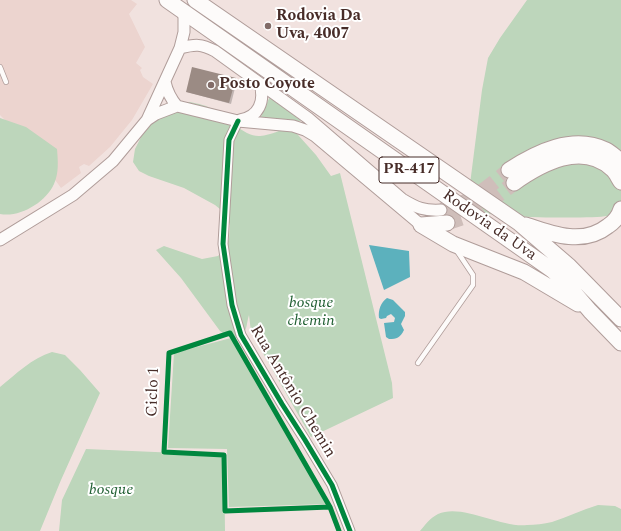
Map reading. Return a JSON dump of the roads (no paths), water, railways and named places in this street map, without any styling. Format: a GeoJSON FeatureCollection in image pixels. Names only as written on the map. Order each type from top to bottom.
{"type":"FeatureCollection","features":[{"type":"Feature","properties":{"kind":"main road","name":"Rodovia da Uva"},"geometry":{"type":"LineString","coordinates":[[167,0],[552,270],[567,284],[590,311],[621,343]]}},
{"type":"Feature","properties":{"kind":"main road","name":"Rodovia da Uva"},"geometry":{"type":"LineString","coordinates":[[195,0],[519,223],[569,266],[621,319]]}},
{"type":"Feature","properties":{"kind":"main road"},"geometry":{"type":"LineString","coordinates":[[621,161],[607,150],[587,144],[570,144],[549,149],[528,158],[511,177],[568,156],[584,156],[600,160],[613,169],[621,182]]}},
{"type":"Feature","properties":{"kind":"main road"},"geometry":{"type":"LineString","coordinates":[[519,223],[562,236],[592,236],[604,230],[613,223],[621,209]]}},
{"type":"Feature","properties":{"kind":"main road"},"geometry":{"type":"LineString","coordinates":[[421,225],[444,217]]}},
{"type":"Feature","properties":{"kind":"main road"},"geometry":{"type":"LineString","coordinates":[[421,225],[453,244],[524,272],[590,311]]}},
{"type":"Feature","properties":{"kind":"street"},"geometry":{"type":"LineString","coordinates":[[0,240],[73,195],[113,161],[147,120],[180,48],[184,32],[184,12]]}},
{"type":"Feature","properties":{"kind":"street"},"geometry":{"type":"LineString","coordinates":[[180,48],[193,44],[203,45],[215,51],[308,118],[402,199],[416,207],[444,217]]}},
{"type":"Feature","properties":{"kind":"street"},"geometry":{"type":"LineString","coordinates":[[165,82],[171,99],[176,106]]}},
{"type":"Feature","properties":{"kind":"street"},"geometry":{"type":"LineString","coordinates":[[238,121],[254,115],[259,109],[263,92],[260,84]]}},
{"type":"Feature","properties":{"kind":"street"},"geometry":{"type":"LineString","coordinates":[[147,120],[156,114],[176,106],[238,121],[293,126],[305,130],[315,136],[421,225]]}},
{"type":"Feature","properties":{"kind":"street","name":"Rua Antônio Chemin"},"geometry":{"type":"LineString","coordinates":[[238,121],[229,140],[223,244],[232,305],[242,336],[332,485],[350,531]]}},
{"type":"Feature","properties":{"kind":"lane"},"geometry":{"type":"LineString","coordinates":[[0,67],[6,82]]}},
{"type":"Feature","properties":{"kind":"lane"},"geometry":{"type":"LineString","coordinates":[[418,363],[473,285],[473,275],[453,244]]}},
{"type":"Feature","properties":{"kind":"water"},"geometry":{"type":"Polygon","coordinates":[[[369,245],[409,251],[410,277],[384,290],[369,245]]]}},
{"type":"Feature","properties":{"kind":"water"},"geometry":{"type":"Polygon","coordinates":[[[387,298],[393,300],[405,312],[405,316],[401,324],[404,330],[398,338],[394,339],[389,339],[386,337],[384,323],[394,322],[395,318],[391,314],[386,318],[379,318],[380,306],[387,298]]]}},
{"type":"Feature","properties":{"kind":"tunnel"},"geometry":{"type":"LineString","coordinates":[[441,210],[451,208],[469,200],[509,170]]}},
{"type":"Feature","properties":{"kind":"tunnel"},"geometry":{"type":"LineString","coordinates":[[447,223],[465,217],[480,209],[514,183]]}},
{"type":"Feature","properties":{"kind":"place","name":"Rodovia Da Uva, 4007"},"geometry":{"type":"Point","coordinates":[268,26]}},
{"type":"Feature","properties":{"kind":"place","name":"Posto Coyote"},"geometry":{"type":"Point","coordinates":[211,85]}},
{"type":"Feature","properties":{"kind":"park label","name":"bosque chemin"},"geometry":{"type":"Point","coordinates":[311,313]}},
{"type":"Feature","properties":{"kind":"park label","name":"bosque"},"geometry":{"type":"Point","coordinates":[111,491]}}]}
